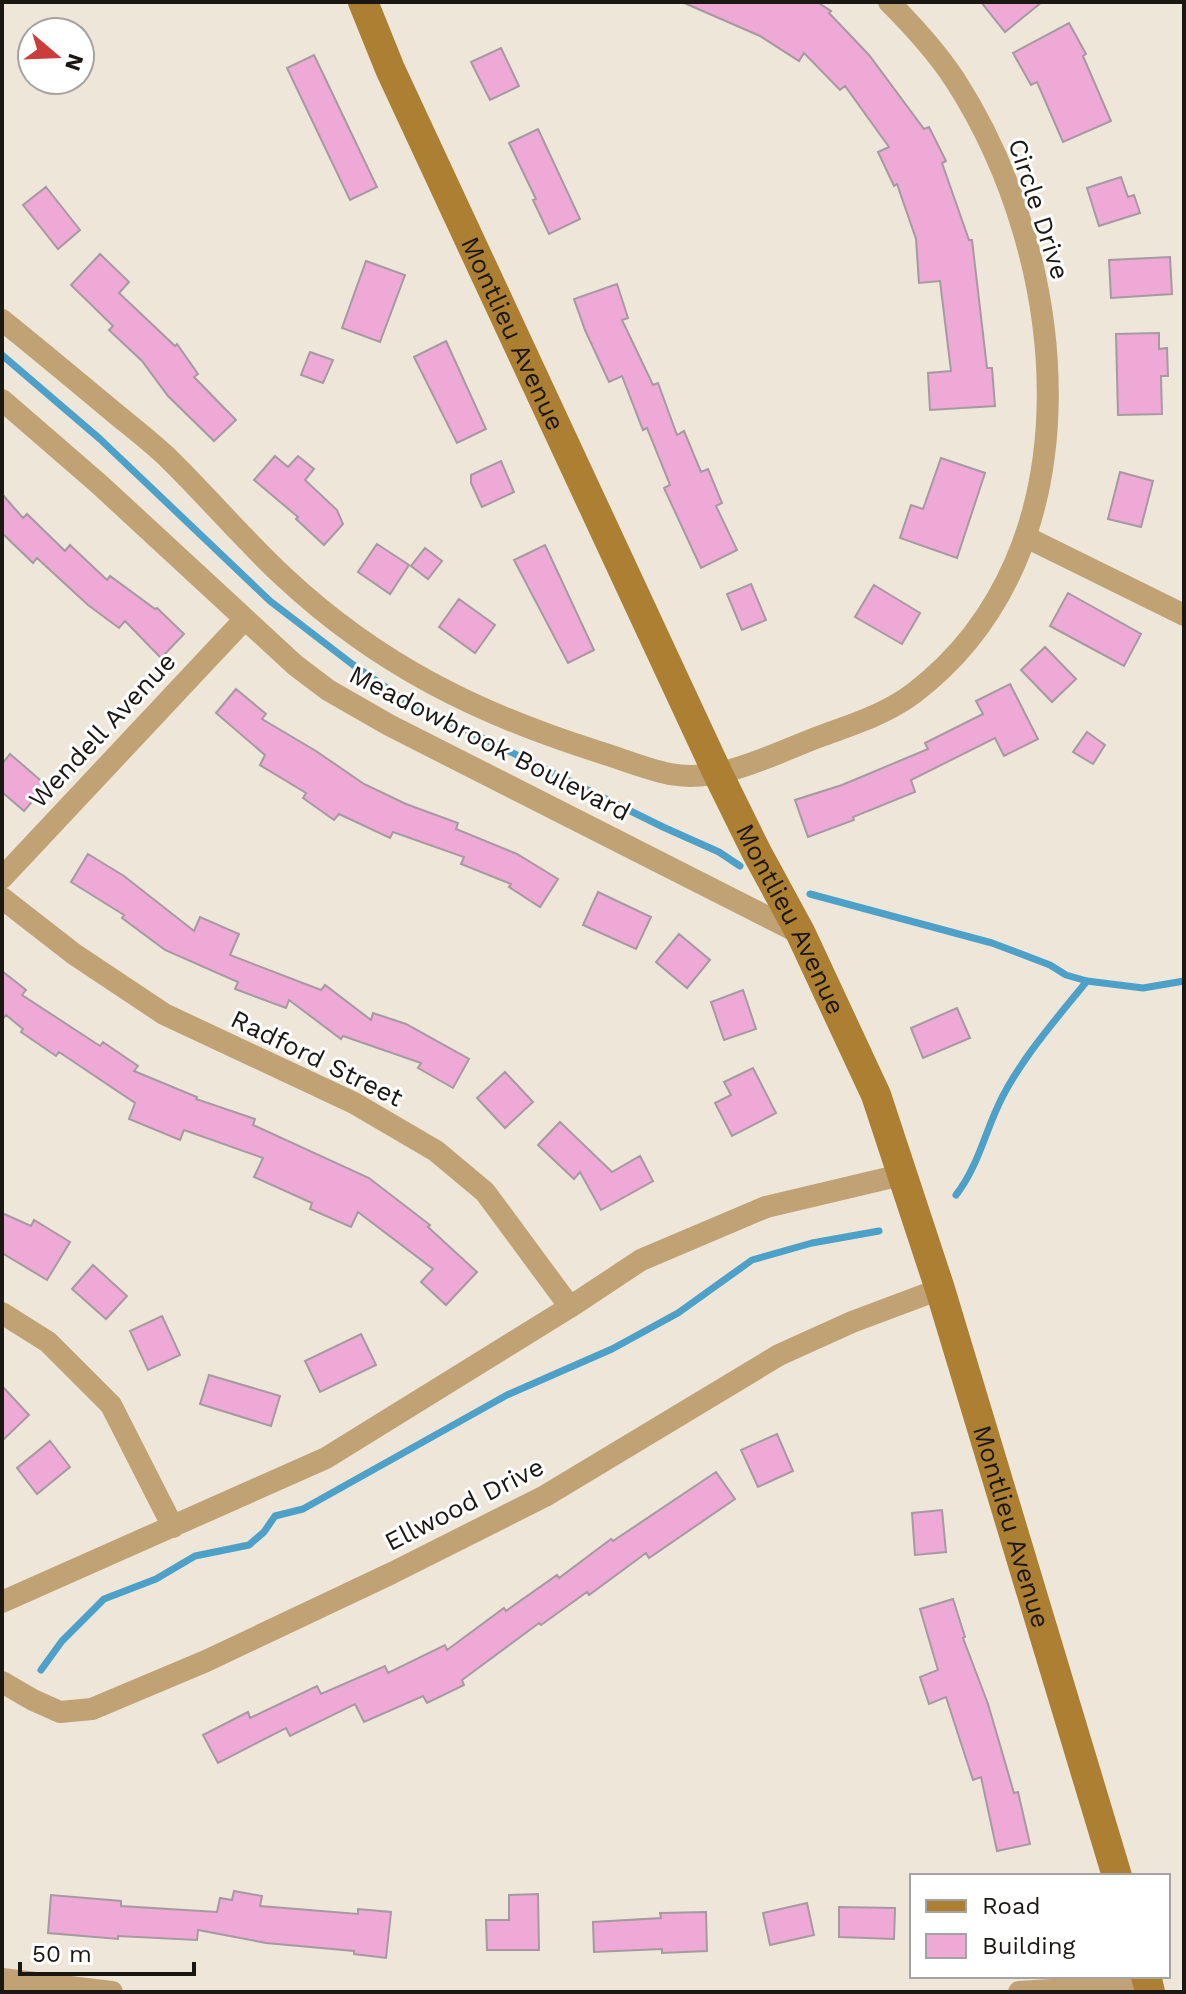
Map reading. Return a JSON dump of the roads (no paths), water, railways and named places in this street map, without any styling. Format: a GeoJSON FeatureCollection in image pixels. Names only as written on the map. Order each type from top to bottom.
{"type":"FeatureCollection","features":[{"type":"Feature","properties":{"kind":"street","name":"Montlieu Avenue"},"geometry":{"type":"LineString","coordinates":[[363,2],[390,69],[718,774],[801,934],[876,1095],[940,1289],[1116,1874]]}},
{"type":"Feature","properties":{"kind":"street","name":"Circle Drive"},"geometry":{"type":"LineString","coordinates":[[718,774],[885,712],[914,693],[949,662],[983,622],[1007,582],[1026,537],[1042,472],[1048,410],[1046,339],[1036,278],[1019,219],[985,134],[954,79],[916,29],[889,2]]}},
{"type":"Feature","properties":{"kind":"street","name":"Meadowbrook Boulevard"},"geometry":{"type":"LineString","coordinates":[[2,320],[164,454],[284,577],[362,643],[412,674],[475,706],[544,735],[673,775],[718,774]]}},
{"type":"Feature","properties":{"kind":"street","name":"Meadowbrook Boulevard"},"geometry":{"type":"LineString","coordinates":[[2,400],[99,484],[244,620],[328,690],[389,725],[801,934]]}},
{"type":"Feature","properties":{"kind":"street"},"geometry":{"type":"LineString","coordinates":[[1026,537],[1184,615]]}},
{"type":"Feature","properties":{"kind":"street","name":"Wendell Avenue"},"geometry":{"type":"LineString","coordinates":[[2,878],[244,620]]}},
{"type":"Feature","properties":{"kind":"street","name":"Radford Street"},"geometry":{"type":"LineString","coordinates":[[2,898],[74,954],[164,1014],[354,1103],[436,1151],[485,1192],[570,1307]]}},
{"type":"Feature","properties":{"kind":"street"},"geometry":{"type":"LineString","coordinates":[[2,1602],[326,1458],[641,1260],[766,1207],[901,1175]]}},
{"type":"Feature","properties":{"kind":"street","name":"Ellwood Drive"},"geometry":{"type":"LineString","coordinates":[[2,1682],[60,1712],[92,1709],[206,1661],[545,1496],[779,1355],[852,1322],[940,1289]]}},
{"type":"Feature","properties":{"kind":"street"},"geometry":{"type":"LineString","coordinates":[[2,1313],[48,1342],[111,1405],[173,1527]]}},
{"type":"Feature","properties":{"kind":"street"},"geometry":{"type":"LineString","coordinates":[[2,1979],[112,1992]]}},
{"type":"Feature","properties":{"kind":"street"},"geometry":{"type":"LineString","coordinates":[[1019,1992],[1148,1984]]}},
{"type":"Feature","properties":{"kind":"waterway"},"geometry":{"type":"LineString","coordinates":[[2,355],[100,439],[270,601],[401,698],[719,852],[740,866]]}},
{"type":"Feature","properties":{"kind":"waterway"},"geometry":{"type":"LineString","coordinates":[[810,894],[992,943],[1087,981],[1143,988],[1184,981]]}},
{"type":"Feature","properties":{"kind":"waterway"},"geometry":{"type":"LineString","coordinates":[[956,1195],[980,1152],[998,1106],[1016,1073],[1087,981]]}},
{"type":"Feature","properties":{"kind":"waterway"},"geometry":{"type":"LineString","coordinates":[[41,1670],[62,1641],[104,1599],[156,1579],[195,1556],[249,1545],[264,1532],[275,1516],[303,1509],[507,1395],[612,1349],[678,1313],[752,1260],[812,1243],[879,1231]]}}]}
